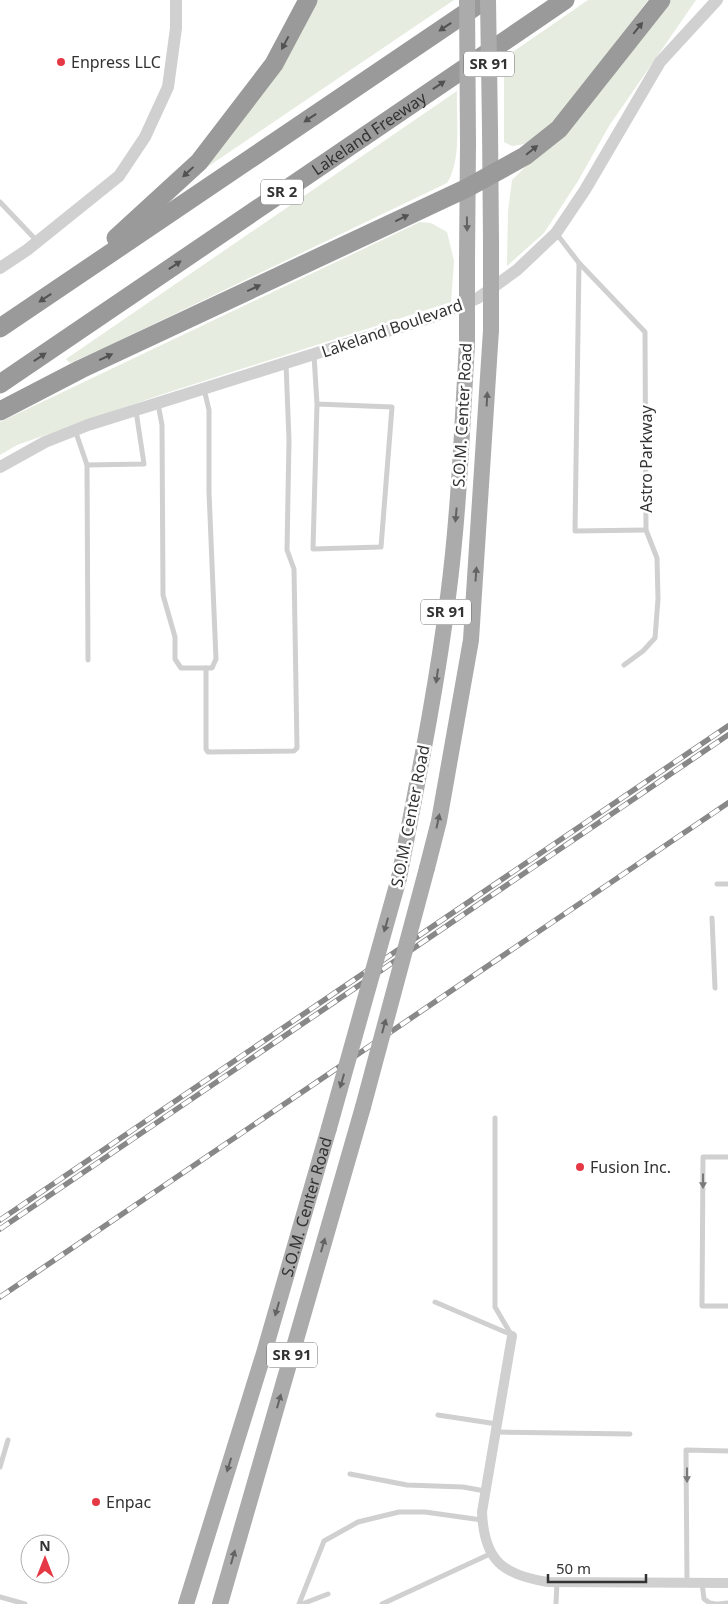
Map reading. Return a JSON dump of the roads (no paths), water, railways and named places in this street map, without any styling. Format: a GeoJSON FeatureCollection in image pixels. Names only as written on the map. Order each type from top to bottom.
{"type":"FeatureCollection","features":[{"type":"Feature","properties":{"kind":"highway"},"geometry":{"type":"LineString","coordinates":[[70,281],[199,162],[274,64],[308,0]]}},
{"type":"Feature","properties":{"kind":"highway","name":"SR 2"},"geometry":{"type":"LineString","coordinates":[[0,328],[486,0]]}},
{"type":"Feature","properties":{"kind":"highway","name":"Lakeland Freeway"},"geometry":{"type":"LineString","coordinates":[[0,384],[565,0]]}},
{"type":"Feature","properties":{"kind":"highway"},"geometry":{"type":"LineString","coordinates":[[0,411],[81,369],[467,188],[525,156],[558,129],[661,0]]}},
{"type":"Feature","properties":{"kind":"main road","name":"S.O.M. Center Road"},"geometry":{"type":"LineString","coordinates":[[186,1604],[264,1353],[399,878],[435,689],[448,595],[459,473],[466,344],[467,0]]}},
{"type":"Feature","properties":{"kind":"main road","name":"S.O.M. Center Road"},"geometry":{"type":"LineString","coordinates":[[220,1604],[363,1106],[427,868],[439,821],[471,640],[491,330],[490,128],[486,0]]}},
{"type":"Feature","properties":{"kind":"street"},"geometry":{"type":"LineString","coordinates":[[0,268],[38,241],[120,176],[145,137],[168,87],[176,28],[176,0]]}},
{"type":"Feature","properties":{"kind":"street","name":"Lakeland Boulevard"},"geometry":{"type":"LineString","coordinates":[[0,466],[45,442],[75,430],[432,317],[478,298],[517,270],[556,233],[585,190],[660,62],[717,0]]}},
{"type":"Feature","properties":{"kind":"street"},"geometry":{"type":"LineString","coordinates":[[512,1336],[482,1520],[483,1534],[490,1554],[504,1568],[522,1578],[557,1582],[728,1583]]}},
{"type":"Feature","properties":{"kind":"lane"},"geometry":{"type":"LineString","coordinates":[[0,202],[38,241]]}},
{"type":"Feature","properties":{"kind":"lane","name":"Astro Parkway"},"geometry":{"type":"LineString","coordinates":[[556,233],[579,263],[645,332],[646,530],[657,558],[658,599],[655,638],[643,651],[624,665]]}},
{"type":"Feature","properties":{"kind":"lane"},"geometry":{"type":"LineString","coordinates":[[579,263],[575,531],[646,530]]}},
{"type":"Feature","properties":{"kind":"lane"},"geometry":{"type":"LineString","coordinates":[[314,354],[317,404],[313,549],[381,547],[392,407],[317,404]]}},
{"type":"Feature","properties":{"kind":"lane"},"geometry":{"type":"LineString","coordinates":[[206,668],[206,749],[208,752],[294,751],[297,748],[294,569],[287,550],[289,440],[286,364]]}},
{"type":"Feature","properties":{"kind":"lane"},"geometry":{"type":"LineString","coordinates":[[158,403],[162,425],[163,594],[175,637],[177,665],[180,668],[212,668],[215,665],[216,659],[209,492],[208,410],[204,389]]}},
{"type":"Feature","properties":{"kind":"lane"},"geometry":{"type":"LineString","coordinates":[[88,465],[144,464],[136,410]]}},
{"type":"Feature","properties":{"kind":"lane"},"geometry":{"type":"LineString","coordinates":[[75,430],[88,465],[88,660]]}},
{"type":"Feature","properties":{"kind":"lane"},"geometry":{"type":"LineString","coordinates":[[717,884],[728,884]]}},
{"type":"Feature","properties":{"kind":"lane"},"geometry":{"type":"LineString","coordinates":[[712,918],[714,988]]}},
{"type":"Feature","properties":{"kind":"lane"},"geometry":{"type":"LineString","coordinates":[[495,1118],[494,1307],[512,1336]]}},
{"type":"Feature","properties":{"kind":"lane"},"geometry":{"type":"LineString","coordinates":[[728,1157],[703,1157],[702,1286],[702,1306],[728,1306]]}},
{"type":"Feature","properties":{"kind":"lane"},"geometry":{"type":"LineString","coordinates":[[434,1302],[512,1336]]}},
{"type":"Feature","properties":{"kind":"lane"},"geometry":{"type":"LineString","coordinates":[[438,1415],[496,1428],[630,1434]]}},
{"type":"Feature","properties":{"kind":"lane"},"geometry":{"type":"LineString","coordinates":[[0,1467],[8,1440]]}},
{"type":"Feature","properties":{"kind":"lane"},"geometry":{"type":"LineString","coordinates":[[687,1583],[686,1450],[728,1451]]}},
{"type":"Feature","properties":{"kind":"lane"},"geometry":{"type":"LineString","coordinates":[[350,1474],[407,1485],[463,1487],[486,1491]]}},
{"type":"Feature","properties":{"kind":"lane"},"geometry":{"type":"LineString","coordinates":[[301,1604],[324,1541],[358,1522],[399,1512],[425,1512],[482,1520]]}},
{"type":"Feature","properties":{"kind":"lane"},"geometry":{"type":"LineString","coordinates":[[382,1604],[490,1554]]}},
{"type":"Feature","properties":{"kind":"lane"},"geometry":{"type":"LineString","coordinates":[[556,1604],[557,1582]]}},
{"type":"Feature","properties":{"kind":"lane"},"geometry":{"type":"LineString","coordinates":[[702,1583],[704,1599],[717,1604],[728,1604]]}},
{"type":"Feature","properties":{"kind":"lane"},"geometry":{"type":"LineString","coordinates":[[301,1604],[328,1594]]}},
{"type":"Feature","properties":{"kind":"lane"},"geometry":{"type":"LineString","coordinates":[[0,1597],[25,1604]]}},
{"type":"Feature","properties":{"kind":"railway"},"geometry":{"type":"LineString","coordinates":[[0,1220],[728,726]]}},
{"type":"Feature","properties":{"kind":"railway"},"geometry":{"type":"LineString","coordinates":[[0,1229],[728,735]]}},
{"type":"Feature","properties":{"kind":"railway"},"geometry":{"type":"LineString","coordinates":[[0,1297],[728,803]]}},
{"type":"Feature","properties":{"kind":"place","name":"Enpress LLC"},"geometry":{"type":"Point","coordinates":[61,62]}},
{"type":"Feature","properties":{"kind":"place","name":"Fusion Inc."},"geometry":{"type":"Point","coordinates":[580,1167]}},
{"type":"Feature","properties":{"kind":"place","name":"Enpac"},"geometry":{"type":"Point","coordinates":[96,1502]}}]}
